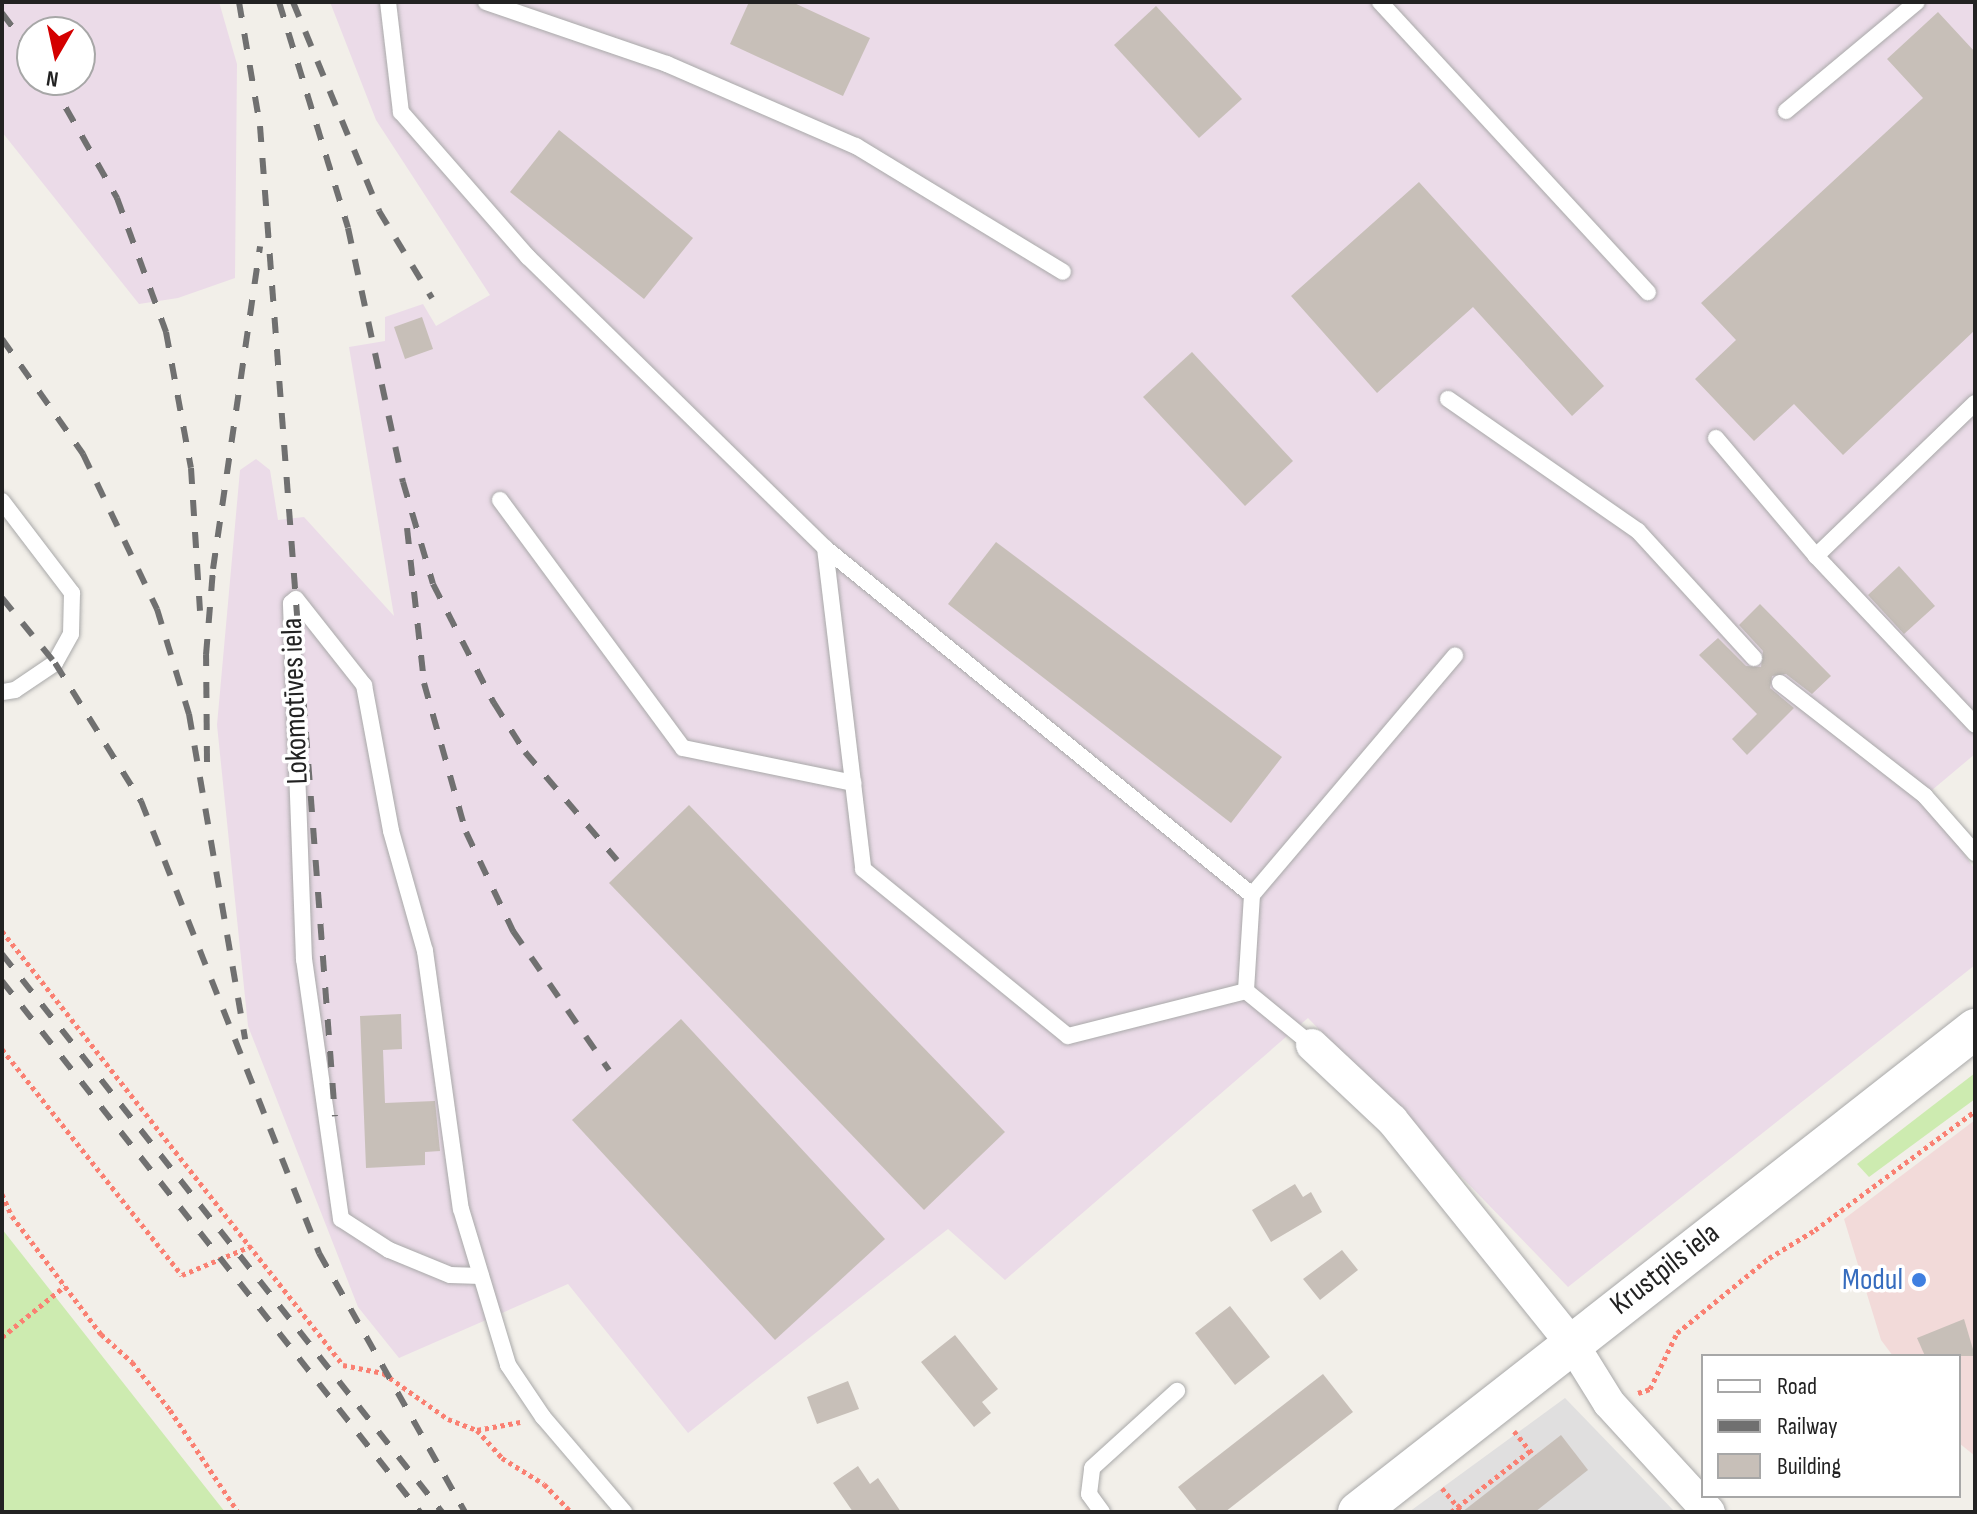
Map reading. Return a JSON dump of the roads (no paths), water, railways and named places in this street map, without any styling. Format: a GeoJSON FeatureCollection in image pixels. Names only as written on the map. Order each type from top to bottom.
{"type":"FeatureCollection","features":[{"type":"Feature","properties":{"kind":"street","name":"Krustpils iela"},"geometry":{"type":"LineString","coordinates":[[1365,1510],[1975,1029]]}},
{"type":"Feature","properties":{"kind":"street"},"geometry":{"type":"LineString","coordinates":[[1312,1045],[1392,1120],[1573,1345],[1609,1403],[1709,1512]]}},
{"type":"Feature","properties":{"kind":"lane"},"geometry":{"type":"LineString","coordinates":[[388,2],[401,112],[528,257],[825,548],[1252,895]]}},
{"type":"Feature","properties":{"kind":"lane"},"geometry":{"type":"LineString","coordinates":[[486,2],[667,64],[856,146],[1063,272]]}},
{"type":"Feature","properties":{"kind":"lane"},"geometry":{"type":"LineString","coordinates":[[1380,2],[1648,292]]}},
{"type":"Feature","properties":{"kind":"lane"},"geometry":{"type":"LineString","coordinates":[[1786,111],[1917,2]]}},
{"type":"Feature","properties":{"kind":"lane"},"geometry":{"type":"LineString","coordinates":[[1448,399],[1638,531],[1754,658]]}},
{"type":"Feature","properties":{"kind":"lane"},"geometry":{"type":"LineString","coordinates":[[1816,556],[1975,403]]}},
{"type":"Feature","properties":{"kind":"lane"},"geometry":{"type":"LineString","coordinates":[[1716,438],[1816,556],[1975,725]]}},
{"type":"Feature","properties":{"kind":"lane"},"geometry":{"type":"LineString","coordinates":[[500,500],[683,748],[853,783]]}},
{"type":"Feature","properties":{"kind":"lane"},"geometry":{"type":"LineString","coordinates":[[2,501],[72,593],[71,634],[55,663],[15,690],[2,692]]}},
{"type":"Feature","properties":{"kind":"lane"},"geometry":{"type":"LineString","coordinates":[[825,548],[863,869],[1068,1036],[1246,991]]}},
{"type":"Feature","properties":{"kind":"lane","name":"Lokomotīves iela"},"geometry":{"type":"LineString","coordinates":[[481,1276],[450,1275],[389,1250],[341,1219],[304,960],[291,603],[296,599],[364,685],[391,831],[425,951],[461,1209],[508,1365],[543,1417],[624,1512]]}},
{"type":"Feature","properties":{"kind":"lane"},"geometry":{"type":"LineString","coordinates":[[1246,991],[1252,895],[1455,656]]}},
{"type":"Feature","properties":{"kind":"lane"},"geometry":{"type":"LineString","coordinates":[[1780,683],[1925,796],[1975,853]]}},
{"type":"Feature","properties":{"kind":"lane"},"geometry":{"type":"LineString","coordinates":[[1246,991],[1312,1045]]}},
{"type":"Feature","properties":{"kind":"lane"},"geometry":{"type":"LineString","coordinates":[[1102,1512],[1089,1494],[1092,1468],[1177,1391]]}},
{"type":"Feature","properties":{"kind":"railway"},"geometry":{"type":"LineString","coordinates":[[239,2],[260,126],[335,1116]]}},
{"type":"Feature","properties":{"kind":"railway"},"geometry":{"type":"LineString","coordinates":[[279,2],[348,228],[403,482],[433,584],[494,703],[525,752],[617,860]]}},
{"type":"Feature","properties":{"kind":"railway"},"geometry":{"type":"LineString","coordinates":[[293,2],[379,211],[432,298]]}},
{"type":"Feature","properties":{"kind":"railway"},"geometry":{"type":"LineString","coordinates":[[2,13],[16,32]]}},
{"type":"Feature","properties":{"kind":"railway"},"geometry":{"type":"LineString","coordinates":[[59,96],[117,198],[166,332],[191,468],[200,611]]}},
{"type":"Feature","properties":{"kind":"railway"},"geometry":{"type":"LineString","coordinates":[[207,762],[206,655],[213,569],[260,246]]}},
{"type":"Feature","properties":{"kind":"railway"},"geometry":{"type":"LineString","coordinates":[[2,339],[83,454],[157,609],[189,714],[245,1039]]}},
{"type":"Feature","properties":{"kind":"railway"},"geometry":{"type":"LineString","coordinates":[[407,528],[424,683],[466,832],[513,931],[609,1070]]}},
{"type":"Feature","properties":{"kind":"railway"},"geometry":{"type":"LineString","coordinates":[[2,598],[55,663],[141,801],[319,1253],[465,1512]]}},
{"type":"Feature","properties":{"kind":"railway"},"geometry":{"type":"LineString","coordinates":[[2,954],[442,1512]]}},
{"type":"Feature","properties":{"kind":"railway"},"geometry":{"type":"LineString","coordinates":[[2,981],[420,1512]]}},
{"type":"Feature","properties":{"kind":"place","name":"Modul"},"geometry":{"type":"Point","coordinates":[1919,1280]}}]}
